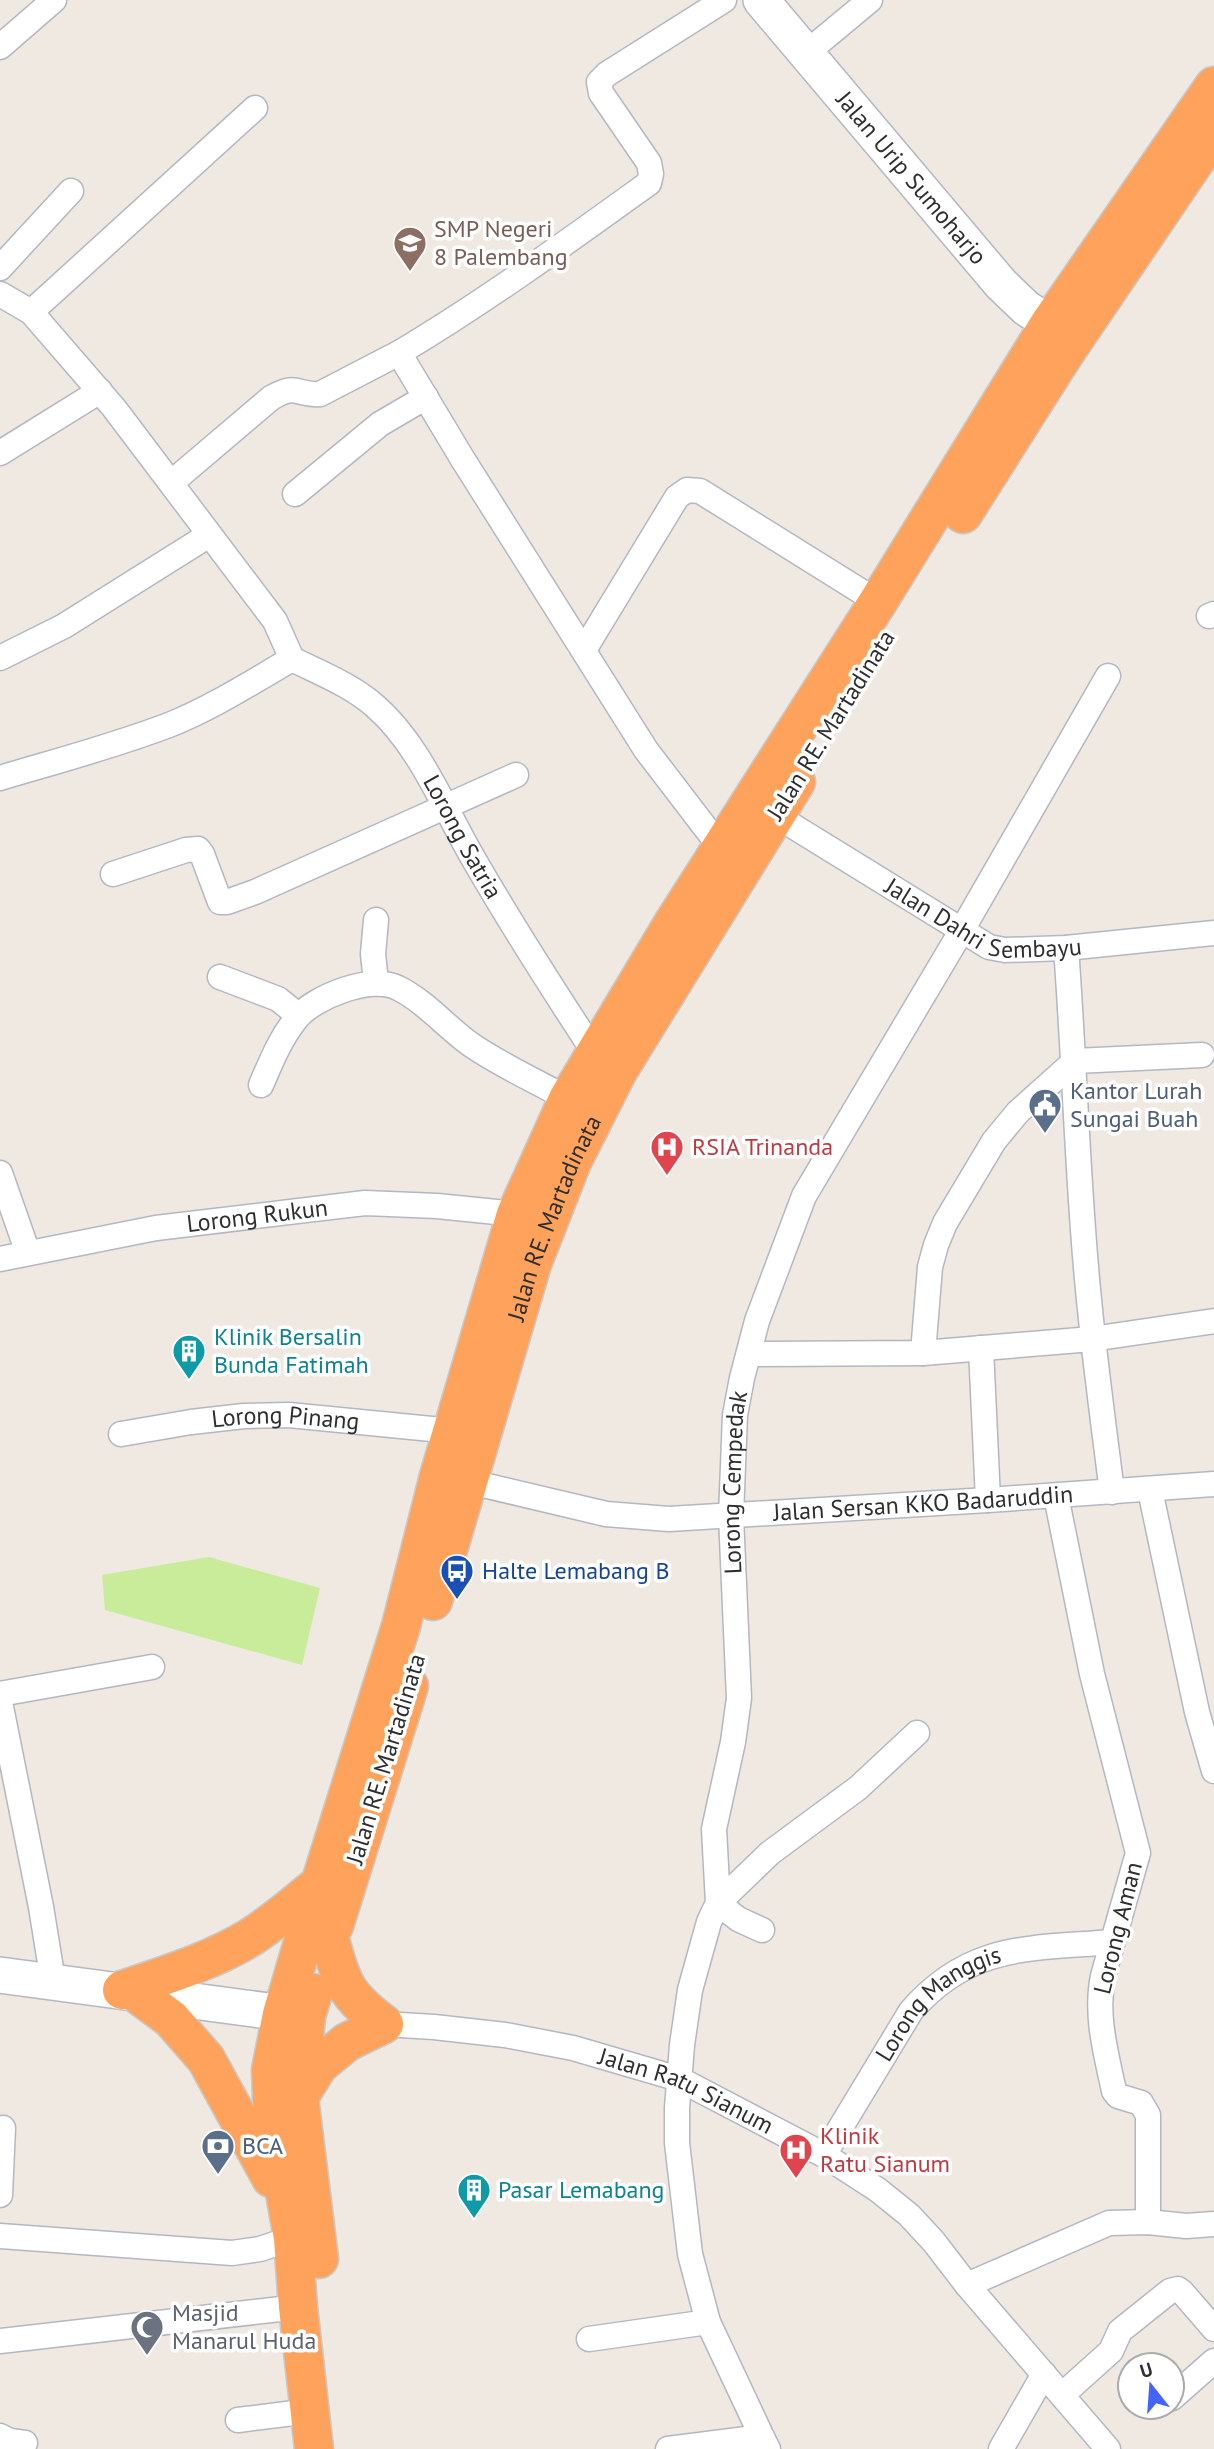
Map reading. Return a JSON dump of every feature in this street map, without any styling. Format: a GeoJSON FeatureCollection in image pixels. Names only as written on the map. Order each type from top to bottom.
{"type":"FeatureCollection","features":[{"type":"Feature","properties":{"kind":"highway"},"geometry":{"type":"LineString","coordinates":[[314,2449],[290,2225],[272,2125],[271,2070],[294,2015],[320,1884],[401,1626],[454,1478],[452,1431],[516,1214],[568,1099],[672,925],[721,848],[763,808],[878,602],[1062,331],[1214,86]]}},
{"type":"Feature","properties":{"kind":"highway","name":"Jalan RE. Martadinata"},"geometry":{"type":"LineString","coordinates":[[337,2449],[317,2234],[299,2097],[294,2015],[330,1939],[387,1762],[454,1478],[533,1264],[572,1162],[618,1071],[763,808],[1062,331],[1214,133]]}},
{"type":"Feature","properties":{"kind":"highway"},"geometry":{"type":"LineString","coordinates":[[129,1992],[185,1969],[250,1937],[320,1884]]}},
{"type":"Feature","properties":{"kind":"highway"},"geometry":{"type":"LineString","coordinates":[[299,2097],[319,2065],[347,2042],[384,2024],[358,2005],[338,1969],[330,1939]]}},
{"type":"Feature","properties":{"kind":"highway"},"geometry":{"type":"LineString","coordinates":[[129,1992],[171,2019],[206,2059],[259,2153],[290,2225]]}},
{"type":"Feature","properties":{"kind":"street"},"geometry":{"type":"LineString","coordinates":[[0,47],[54,0]]}},
{"type":"Feature","properties":{"kind":"street"},"geometry":{"type":"LineString","coordinates":[[171,483],[271,398],[285,390],[298,390],[308,395],[320,394],[399,353],[490,296],[649,183],[652,173],[649,163],[601,93],[599,82],[724,0]]}},
{"type":"Feature","properties":{"kind":"street","name":"Jalan Urip Sumoharjo"},"geometry":{"type":"LineString","coordinates":[[761,0],[986,268],[1014,298],[1062,331]]}},
{"type":"Feature","properties":{"kind":"street"},"geometry":{"type":"LineString","coordinates":[[805,54],[870,0]]}},
{"type":"Feature","properties":{"kind":"street"},"geometry":{"type":"LineString","coordinates":[[31,312],[255,108]]}},
{"type":"Feature","properties":{"kind":"street"},"geometry":{"type":"LineString","coordinates":[[0,268],[71,191]]}},
{"type":"Feature","properties":{"kind":"street"},"geometry":{"type":"LineString","coordinates":[[0,294],[31,312],[100,391],[275,621],[292,659],[171,724],[103,748],[0,778]]}},
{"type":"Feature","properties":{"kind":"street"},"geometry":{"type":"LineString","coordinates":[[399,353],[646,750],[721,848]]}},
{"type":"Feature","properties":{"kind":"street"},"geometry":{"type":"LineString","coordinates":[[0,453],[100,391]]}},
{"type":"Feature","properties":{"kind":"street"},"geometry":{"type":"LineString","coordinates":[[295,494],[380,424],[426,397]]}},
{"type":"Feature","properties":{"kind":"street"},"geometry":{"type":"LineString","coordinates":[[584,650],[677,496],[687,490],[700,491],[878,602]]}},
{"type":"Feature","properties":{"kind":"street"},"geometry":{"type":"LineString","coordinates":[[0,658],[64,626],[209,535]]}},
{"type":"Feature","properties":{"kind":"street","name":"Lorong Satria"},"geometry":{"type":"LineString","coordinates":[[292,659],[358,693],[376,706],[414,750],[515,932],[594,1052]]}},
{"type":"Feature","properties":{"kind":"street","name":"Lorong Cempedak"},"geometry":{"type":"LineString","coordinates":[[765,2443],[708,2322],[690,2254],[677,2143],[679,2079],[690,1990],[709,1922],[718,1903],[714,1829],[733,1742],[738,1698],[730,1516],[735,1415],[742,1378],[757,1321],[804,1196],[962,930],[1108,676]]}},
{"type":"Feature","properties":{"kind":"street"},"geometry":{"type":"LineString","coordinates":[[113,874],[186,850],[198,849],[220,902],[227,902],[255,892],[516,775]]}},
{"type":"Feature","properties":{"kind":"street","name":"Jalan Dahri Sembayu"},"geometry":{"type":"LineString","coordinates":[[763,808],[989,947],[1066,948],[1214,933]]}},
{"type":"Feature","properties":{"kind":"street"},"geometry":{"type":"LineString","coordinates":[[376,920],[373,954],[376,982]]}},
{"type":"Feature","properties":{"kind":"street"},"geometry":{"type":"LineString","coordinates":[[1066,948],[1092,1339],[1112,1492]]}},
{"type":"Feature","properties":{"kind":"street"},"geometry":{"type":"LineString","coordinates":[[220,977],[278,999],[298,1015]]}},
{"type":"Feature","properties":{"kind":"street"},"geometry":{"type":"LineString","coordinates":[[261,1085],[283,1035],[298,1015],[354,986],[376,982],[395,986],[419,1000],[472,1045],[568,1099]]}},
{"type":"Feature","properties":{"kind":"street"},"geometry":{"type":"LineString","coordinates":[[923,1353],[930,1267],[945,1223],[1005,1127],[1018,1112],[1075,1061],[1202,1055]]}},
{"type":"Feature","properties":{"kind":"street"},"geometry":{"type":"LineString","coordinates":[[0,1173],[28,1253]]}},
{"type":"Feature","properties":{"kind":"street","name":"Lorong Rukun"},"geometry":{"type":"LineString","coordinates":[[0,1259],[156,1228],[365,1203],[438,1206],[516,1214]]}},
{"type":"Feature","properties":{"kind":"street"},"geometry":{"type":"LineString","coordinates":[[749,1354],[923,1353],[1092,1339],[1214,1324]]}},
{"type":"Feature","properties":{"kind":"street"},"geometry":{"type":"LineString","coordinates":[[981,1348],[988,1500]]}},
{"type":"Feature","properties":{"kind":"street","name":"Lorong Pinang"},"geometry":{"type":"LineString","coordinates":[[121,1434],[244,1416],[289,1415],[452,1431]]}},
{"type":"Feature","properties":{"kind":"street","name":"Jalan Sersan KKO Badaruddin"},"geometry":{"type":"LineString","coordinates":[[454,1478],[606,1514],[669,1519],[1214,1484]]}},
{"type":"Feature","properties":{"kind":"street"},"geometry":{"type":"LineString","coordinates":[[1150,1490],[1197,1712],[1214,1771]]}},
{"type":"Feature","properties":{"kind":"street","name":"Lorong Aman"},"geometry":{"type":"LineString","coordinates":[[1056,1496],[1092,1674],[1138,1853],[1101,1986],[1099,2011],[1115,2093],[1141,2104],[1148,2115],[1148,2222]]}},
{"type":"Feature","properties":{"kind":"street"},"geometry":{"type":"LineString","coordinates":[[0,1695],[152,1667]]}},
{"type":"Feature","properties":{"kind":"street"},"geometry":{"type":"LineString","coordinates":[[0,1702],[53,1981]]}},
{"type":"Feature","properties":{"kind":"street"},"geometry":{"type":"LineString","coordinates":[[762,1930],[738,1919],[718,1903],[770,1853],[858,1788],[917,1733]]}},
{"type":"Feature","properties":{"kind":"street","name":"Lorong Manggis"},"geometry":{"type":"LineString","coordinates":[[824,2155],[911,2011],[948,1976],[998,1954],[1112,1942]]}},
{"type":"Feature","properties":{"kind":"street"},"geometry":{"type":"LineString","coordinates":[[0,1975],[294,2015]]}},
{"type":"Feature","properties":{"kind":"street","name":"Jalan Ratu Sianum"},"geometry":{"type":"LineString","coordinates":[[384,2024],[505,2035],[573,2048],[679,2079],[824,2155],[878,2190],[909,2216],[934,2242],[967,2285],[1108,2449]]}},
{"type":"Feature","properties":{"kind":"street"},"geometry":{"type":"LineString","coordinates":[[0,2195],[3,2128]]}},
{"type":"Feature","properties":{"kind":"street"},"geometry":{"type":"LineString","coordinates":[[967,2285],[1109,2223],[1214,2224]]}},
{"type":"Feature","properties":{"kind":"street"},"geometry":{"type":"LineString","coordinates":[[0,2235],[232,2253],[260,2249],[290,2225]]}},
{"type":"Feature","properties":{"kind":"street"},"geometry":{"type":"LineString","coordinates":[[1062,2395],[1111,2351],[1120,2331],[1173,2289],[1182,2292],[1214,2329]]}},
{"type":"Feature","properties":{"kind":"street"},"geometry":{"type":"LineString","coordinates":[[0,2341],[298,2307]]}},
{"type":"Feature","properties":{"kind":"street"},"geometry":{"type":"LineString","coordinates":[[589,2339],[708,2322]]}},
{"type":"Feature","properties":{"kind":"street"},"geometry":{"type":"LineString","coordinates":[[1186,2386],[1214,2361]]}},
{"type":"Feature","properties":{"kind":"street"},"geometry":{"type":"LineString","coordinates":[[1001,2449],[1044,2374]]}},
{"type":"Feature","properties":{"kind":"street"},"geometry":{"type":"LineString","coordinates":[[238,2420],[310,2411]]}},
{"type":"Feature","properties":{"kind":"street"},"geometry":{"type":"LineString","coordinates":[[1,2429],[10,2441],[25,2443]]}},
{"type":"Feature","properties":{"kind":"street"},"geometry":{"type":"LineString","coordinates":[[668,2449],[765,2443]]}},
{"type":"Feature","properties":{"kind":"green space"},"geometry":{"type":"Polygon","coordinates":[[[209,1557],[320,1588],[302,1665],[105,1610],[102,1575],[209,1557]]]}},
{"type":"Feature","properties":{"kind":"place","name":"SMP Negeri 8 Palembang"},"geometry":{"type":"Point","coordinates":[410,273]}},
{"type":"Feature","properties":{"kind":"place","name":"Kantor Lurah Sungai Buah"},"geometry":{"type":"Point","coordinates":[1045,1135]}},
{"type":"Feature","properties":{"kind":"place","name":"RSIA Trinanda"},"geometry":{"type":"Point","coordinates":[667,1177]}},
{"type":"Feature","properties":{"kind":"place","name":"Klinik Bersalin Bunda Fatimah"},"geometry":{"type":"Point","coordinates":[189,1381]}},
{"type":"Feature","properties":{"kind":"place","name":"Halte Lemabang B"},"geometry":{"type":"Point","coordinates":[457,1601]}},
{"type":"Feature","properties":{"kind":"place","name":"BCA"},"geometry":{"type":"Point","coordinates":[218,2176]}},
{"type":"Feature","properties":{"kind":"place","name":"Klinik Ratu Sianum"},"geometry":{"type":"Point","coordinates":[796,2180]}},
{"type":"Feature","properties":{"kind":"place","name":"Pasar Lemabang"},"geometry":{"type":"Point","coordinates":[474,2220]}},
{"type":"Feature","properties":{"kind":"place","name":"Masjid Manarul Huda"},"geometry":{"type":"Point","coordinates":[147,2357]}}]}
